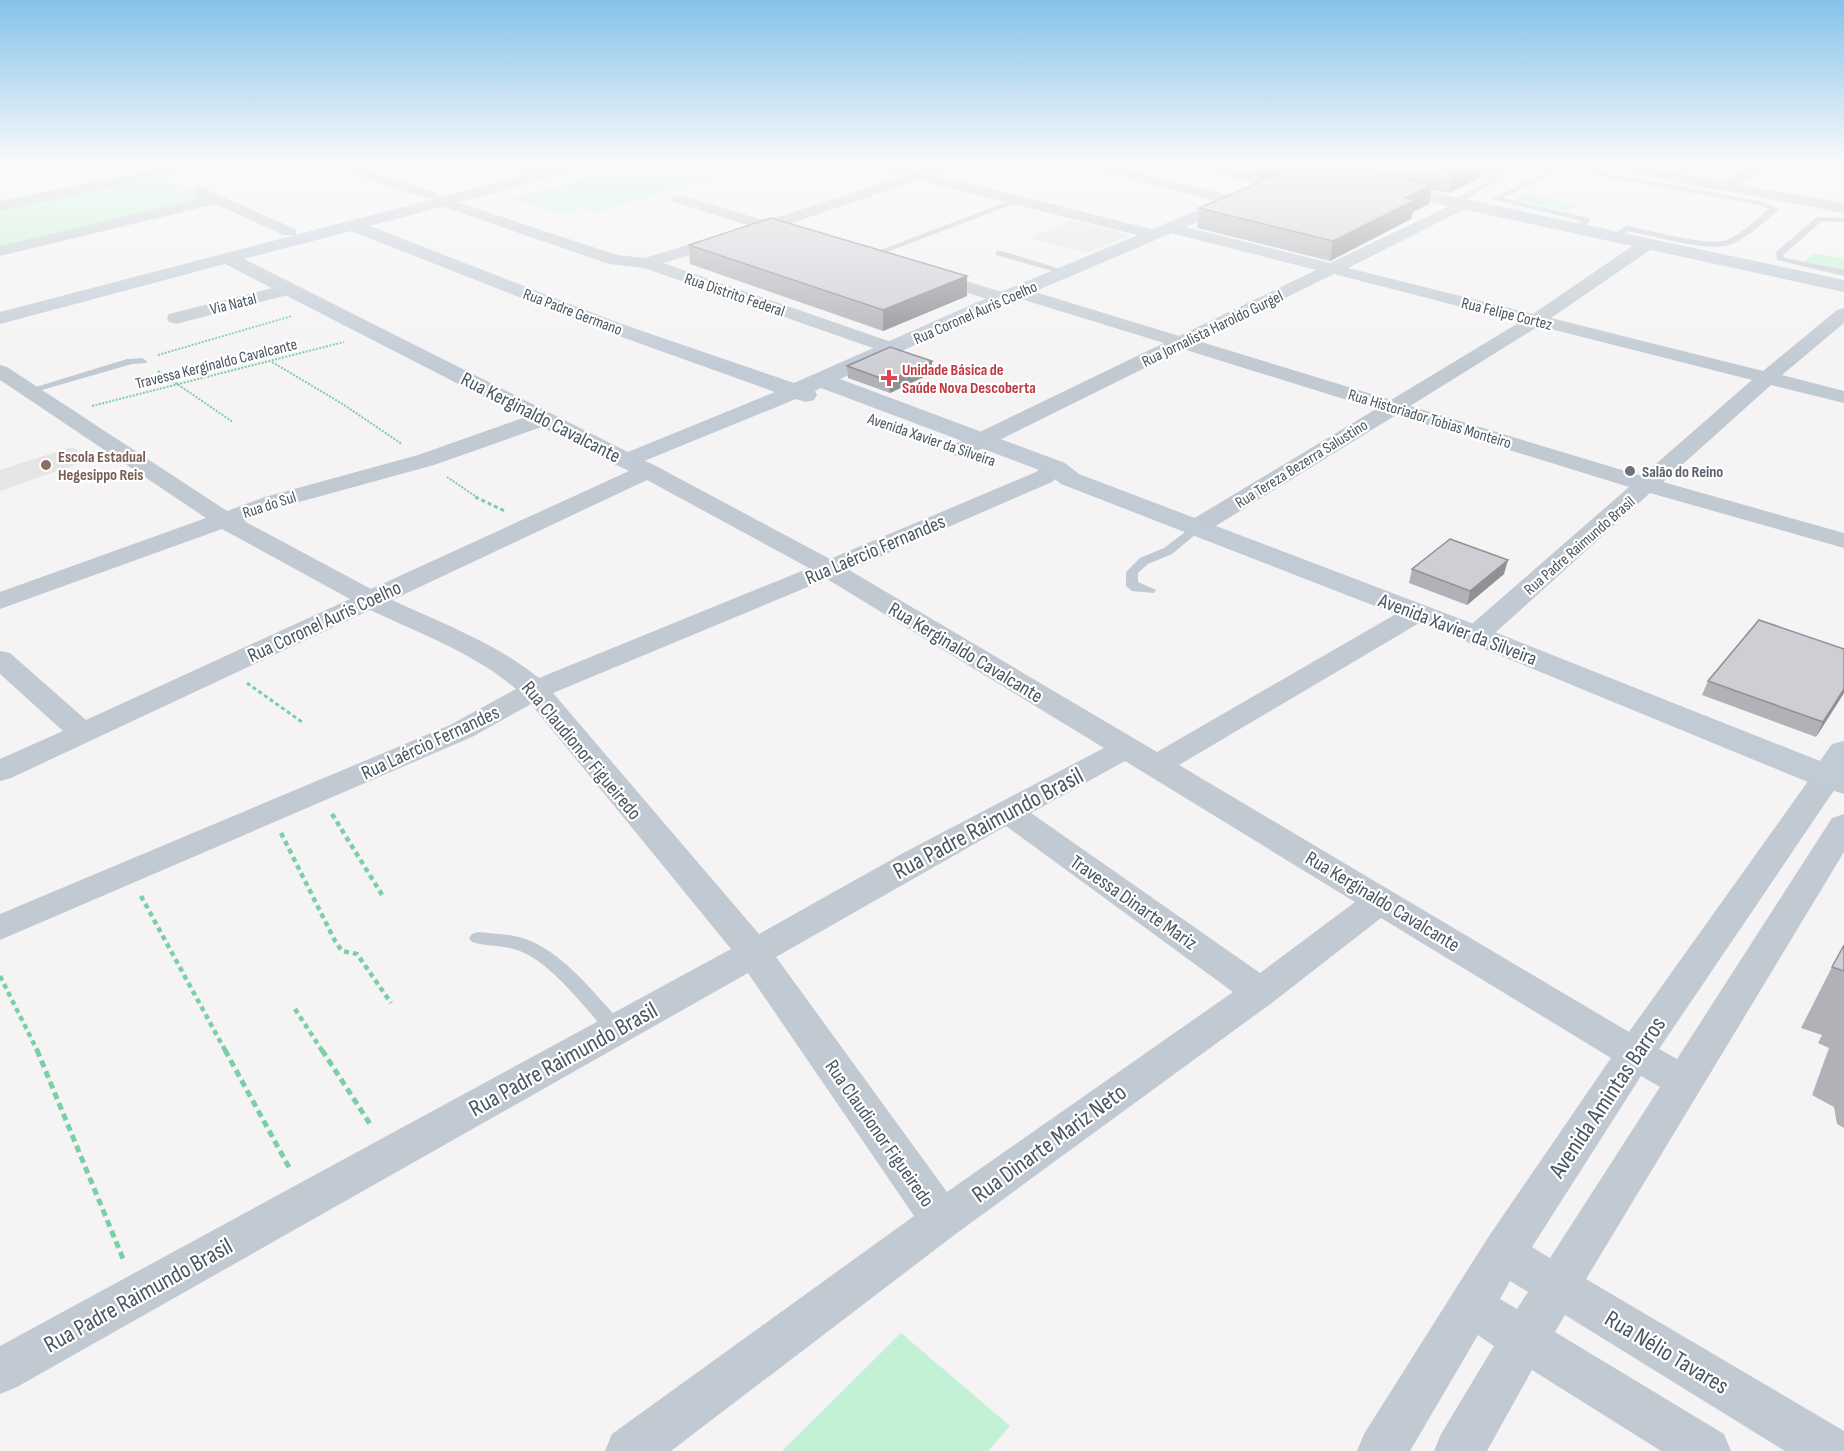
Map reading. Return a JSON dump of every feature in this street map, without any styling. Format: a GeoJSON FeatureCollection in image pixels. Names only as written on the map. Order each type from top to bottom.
{"type":"FeatureCollection","features":[{"type":"Feature","properties":{"kind":"street"},"geometry":{"type":"LineString","coordinates":[[0,251],[85,231]]}},
{"type":"Feature","properties":{"kind":"street"},"geometry":{"type":"LineString","coordinates":[[0,318],[296,231]]}},
{"type":"Feature","properties":{"kind":"street"},"geometry":{"type":"LineString","coordinates":[[0,308],[227,258],[330,231]]}},
{"type":"Feature","properties":{"kind":"street","name":"Rua Padre Germano"},"geometry":{"type":"LineString","coordinates":[[367,231],[612,327],[796,391]]}},
{"type":"Feature","properties":{"kind":"street","name":"Rua Distrito Federal"},"geometry":{"type":"LineString","coordinates":[[530,231],[615,260],[646,263],[893,348]]}},
{"type":"Feature","properties":{"kind":"street"},"geometry":{"type":"LineString","coordinates":[[646,263],[753,231]]}},
{"type":"Feature","properties":{"kind":"street"},"geometry":{"type":"LineString","coordinates":[[778,231],[810,240]]}},
{"type":"Feature","properties":{"kind":"street","name":"Rua Felipe Cortez"},"geometry":{"type":"LineString","coordinates":[[1161,231],[1334,269],[1844,398]]}},
{"type":"Feature","properties":{"kind":"street","name":"Rua Coronel Auris Coelho"},"geometry":{"type":"LineString","coordinates":[[0,771],[369,599],[533,526],[637,466],[796,391],[1009,295],[1161,231]]}},
{"type":"Feature","properties":{"kind":"street","name":"Rua Jornalista Haroldo Gurgel"},"geometry":{"type":"LineString","coordinates":[[972,445],[1409,231]]}},
{"type":"Feature","properties":{"kind":"street"},"geometry":{"type":"LineString","coordinates":[[1573,231],[1844,286]]}},
{"type":"Feature","properties":{"kind":"street"},"geometry":{"type":"LineString","coordinates":[[1586,231],[1844,293]]}},
{"type":"Feature","properties":{"kind":"street","name":"Rua Tereza Bezerra Salustino"},"geometry":{"type":"LineString","coordinates":[[1194,529],[1536,320],[1644,246]]}},
{"type":"Feature","properties":{"kind":"street"},"geometry":{"type":"LineString","coordinates":[[860,255],[889,264]]}},
{"type":"Feature","properties":{"kind":"street","name":"Rua Kerginaldo Cavalcante"},"geometry":{"type":"LineString","coordinates":[[227,258],[637,466],[829,569],[957,648],[1685,1082]]}},
{"type":"Feature","properties":{"kind":"street","name":"Rua Historiador Tobias Monteiro"},"geometry":{"type":"LineString","coordinates":[[911,271],[1009,295],[1181,343],[1648,485],[1844,541]]}},
{"type":"Feature","properties":{"kind":"street","name":"Via Natal"},"geometry":{"type":"LineString","coordinates":[[176,318],[290,289]]}},
{"type":"Feature","properties":{"kind":"street","name":"Rua Padre Raimundo Brasil"},"geometry":{"type":"LineString","coordinates":[[1476,635],[1765,379],[1844,314]]}},
{"type":"Feature","properties":{"kind":"street","name":"Rua Claudionor Figueiredo"},"geometry":{"type":"LineString","coordinates":[[0,371],[61,414],[223,519],[369,599],[484,654],[511,670],[535,690],[754,953],[942,1220]]}},
{"type":"Feature","properties":{"kind":"street","name":"Avenida Xavier da Silveira"},"geometry":{"type":"LineString","coordinates":[[821,380],[972,445]]}},
{"type":"Feature","properties":{"kind":"street","name":"Avenida Xavier da Silveira"},"geometry":{"type":"LineString","coordinates":[[796,391],[972,445],[1057,475],[1194,529],[1838,770]]}},
{"type":"Feature","properties":{"kind":"street","name":"Rua do Sul"},"geometry":{"type":"LineString","coordinates":[[0,601],[223,519],[283,499],[426,460],[542,418]]}},
{"type":"Feature","properties":{"kind":"street","name":"Rua Laércio Fernandes"},"geometry":{"type":"LineString","coordinates":[[0,928],[461,731],[535,690],[1057,475]]}},
{"type":"Feature","properties":{"kind":"street","name":"Rua Padre Raimundo Brasil"},"geometry":{"type":"LineString","coordinates":[[0,1371],[754,953],[917,860],[1008,812],[1142,757],[1294,687],[1417,613]]}},
{"type":"Feature","properties":{"kind":"street"},"geometry":{"type":"LineString","coordinates":[[0,659],[83,733]]}},
{"type":"Feature","properties":{"kind":"street","name":"Avenida Amintas Barros"},"geometry":{"type":"LineString","coordinates":[[1382,1451],[1503,1253],[1635,1054],[1838,770]]}},
{"type":"Feature","properties":{"kind":"street","name":"Travessa Dinarte Mariz"},"geometry":{"type":"LineString","coordinates":[[1008,812],[1260,992]]}},
{"type":"Feature","properties":{"kind":"street"},"geometry":{"type":"LineString","coordinates":[[1459,1451],[1525,1338],[1844,825]]}},
{"type":"Feature","properties":{"kind":"street","name":"Rua Dinarte Mariz Neto"},"geometry":{"type":"LineString","coordinates":[[630,1451],[942,1220],[1260,992],[1381,900]]}},
{"type":"Feature","properties":{"kind":"street","name":"Rua Nélio Tavares"},"geometry":{"type":"LineString","coordinates":[[1503,1253],[1831,1451]]}},
{"type":"Feature","properties":{"kind":"street"},"geometry":{"type":"LineString","coordinates":[[1470,1305],[1706,1451]]}},
{"type":"Feature","properties":{"kind":"lane"},"geometry":{"type":"LineString","coordinates":[[860,255],[931,231]]}},
{"type":"Feature","properties":{"kind":"lane"},"geometry":{"type":"LineString","coordinates":[[1614,237],[1622,231]]}},
{"type":"Feature","properties":{"kind":"lane"},"geometry":{"type":"LineString","coordinates":[[1640,231],[1703,243],[1724,244],[1747,231]]}},
{"type":"Feature","properties":{"kind":"lane"},"geometry":{"type":"LineString","coordinates":[[1806,231],[1779,254],[1781,260],[1844,273]]}},
{"type":"Feature","properties":{"kind":"lane"},"geometry":{"type":"LineString","coordinates":[[999,253],[1066,272]]}},
{"type":"Feature","properties":{"kind":"lane"},"geometry":{"type":"LineString","coordinates":[[28,391],[141,361]]}},
{"type":"Feature","properties":{"kind":"lane"},"geometry":{"type":"LineString","coordinates":[[1149,590],[1137,588],[1131,583],[1129,578],[1132,572],[1144,561],[1168,551],[1194,529]]}},
{"type":"Feature","properties":{"kind":"lane"},"geometry":{"type":"LineString","coordinates":[[478,938],[504,940],[528,947],[548,960],[616,1029]]}},
{"type":"Feature","properties":{"kind":"path"},"geometry":{"type":"LineString","coordinates":[[141,361],[325,307]]}},
{"type":"Feature","properties":{"kind":"path","name":"Travessa Kerginaldo Cavalcante"},"geometry":{"type":"LineString","coordinates":[[61,414],[376,334]]}},
{"type":"Feature","properties":{"kind":"path"},"geometry":{"type":"LineString","coordinates":[[141,361],[232,422]]}},
{"type":"Feature","properties":{"kind":"path"},"geometry":{"type":"LineString","coordinates":[[224,667],[302,722]]}},
{"type":"Feature","properties":{"kind":"path"},"geometry":{"type":"LineString","coordinates":[[319,793],[384,898]]}},
{"type":"Feature","properties":{"kind":"path"},"geometry":{"type":"LineString","coordinates":[[271,814],[334,941],[342,951],[357,954],[391,1003]]}},
{"type":"Feature","properties":{"kind":"path"},"geometry":{"type":"LineString","coordinates":[[129,874],[307,1201]]}},
{"type":"Feature","properties":{"kind":"path"},"geometry":{"type":"LineString","coordinates":[[0,976],[39,1054],[137,1295]]}},
{"type":"Feature","properties":{"kind":"path"},"geometry":{"type":"LineString","coordinates":[[295,1009],[390,1155]]}},
{"type":"Feature","properties":{"kind":"shaded area"},"geometry":{"type":"Polygon","coordinates":[[[1047,231],[1114,231],[1130,235],[1086,253],[1029,238],[1047,231]]]}},
{"type":"Feature","properties":{"kind":"shaded area","name":"Escola Estadual Hegesippo Reis"},"geometry":{"type":"Polygon","coordinates":[[[72,447],[91,459],[0,491],[0,470],[72,447]]]}},
{"type":"Feature","properties":{"kind":"green space"},"geometry":{"type":"Polygon","coordinates":[[[0,231],[69,231],[0,247],[0,231]]]}},
{"type":"Feature","properties":{"kind":"green space"},"geometry":{"type":"Polygon","coordinates":[[[1813,253],[1844,259],[1844,271],[1803,263],[1813,253]]]}},
{"type":"Feature","properties":{"kind":"green space"},"geometry":{"type":"Polygon","coordinates":[[[901,1333],[1010,1426],[988,1451],[782,1451],[901,1333]]]}},
{"type":"Feature","properties":{"kind":"building"},"geometry":{"type":"Polygon","coordinates":[[[732,231],[814,231],[967,276],[883,310],[689,245],[732,231]]]}},
{"type":"Feature","properties":{"kind":"building"},"geometry":{"type":"Polygon","coordinates":[[[1291,231],[1354,231],[1333,241],[1291,231]]]}},
{"type":"Feature","properties":{"kind":"building"},"geometry":{"type":"Polygon","coordinates":[[[890,347],[932,361],[889,381],[847,366],[890,347]]]}},
{"type":"Feature","properties":{"kind":"building"},"geometry":{"type":"Polygon","coordinates":[[[1450,539],[1508,560],[1470,591],[1412,569],[1450,539]]]}},
{"type":"Feature","properties":{"kind":"building"},"geometry":{"type":"Polygon","coordinates":[[[1759,620],[1844,649],[1844,689],[1823,722],[1708,681],[1759,620]]]}},
{"type":"Feature","properties":{"kind":"building"},"geometry":{"type":"Polygon","coordinates":[[[1844,945],[1844,971],[1832,967],[1844,945]]]}},
{"type":"Feature","properties":{"kind":"place","name":"Unidade Básica de Saúde Nova Descoberta"},"geometry":{"type":"Point","coordinates":[889,378]}},
{"type":"Feature","properties":{"kind":"place","name":"Escola Estadual Hegesippo Reis"},"geometry":{"type":"Point","coordinates":[46,465]}},
{"type":"Feature","properties":{"kind":"place","name":"Salão do Reino"},"geometry":{"type":"Point","coordinates":[1630,471]}}]}
